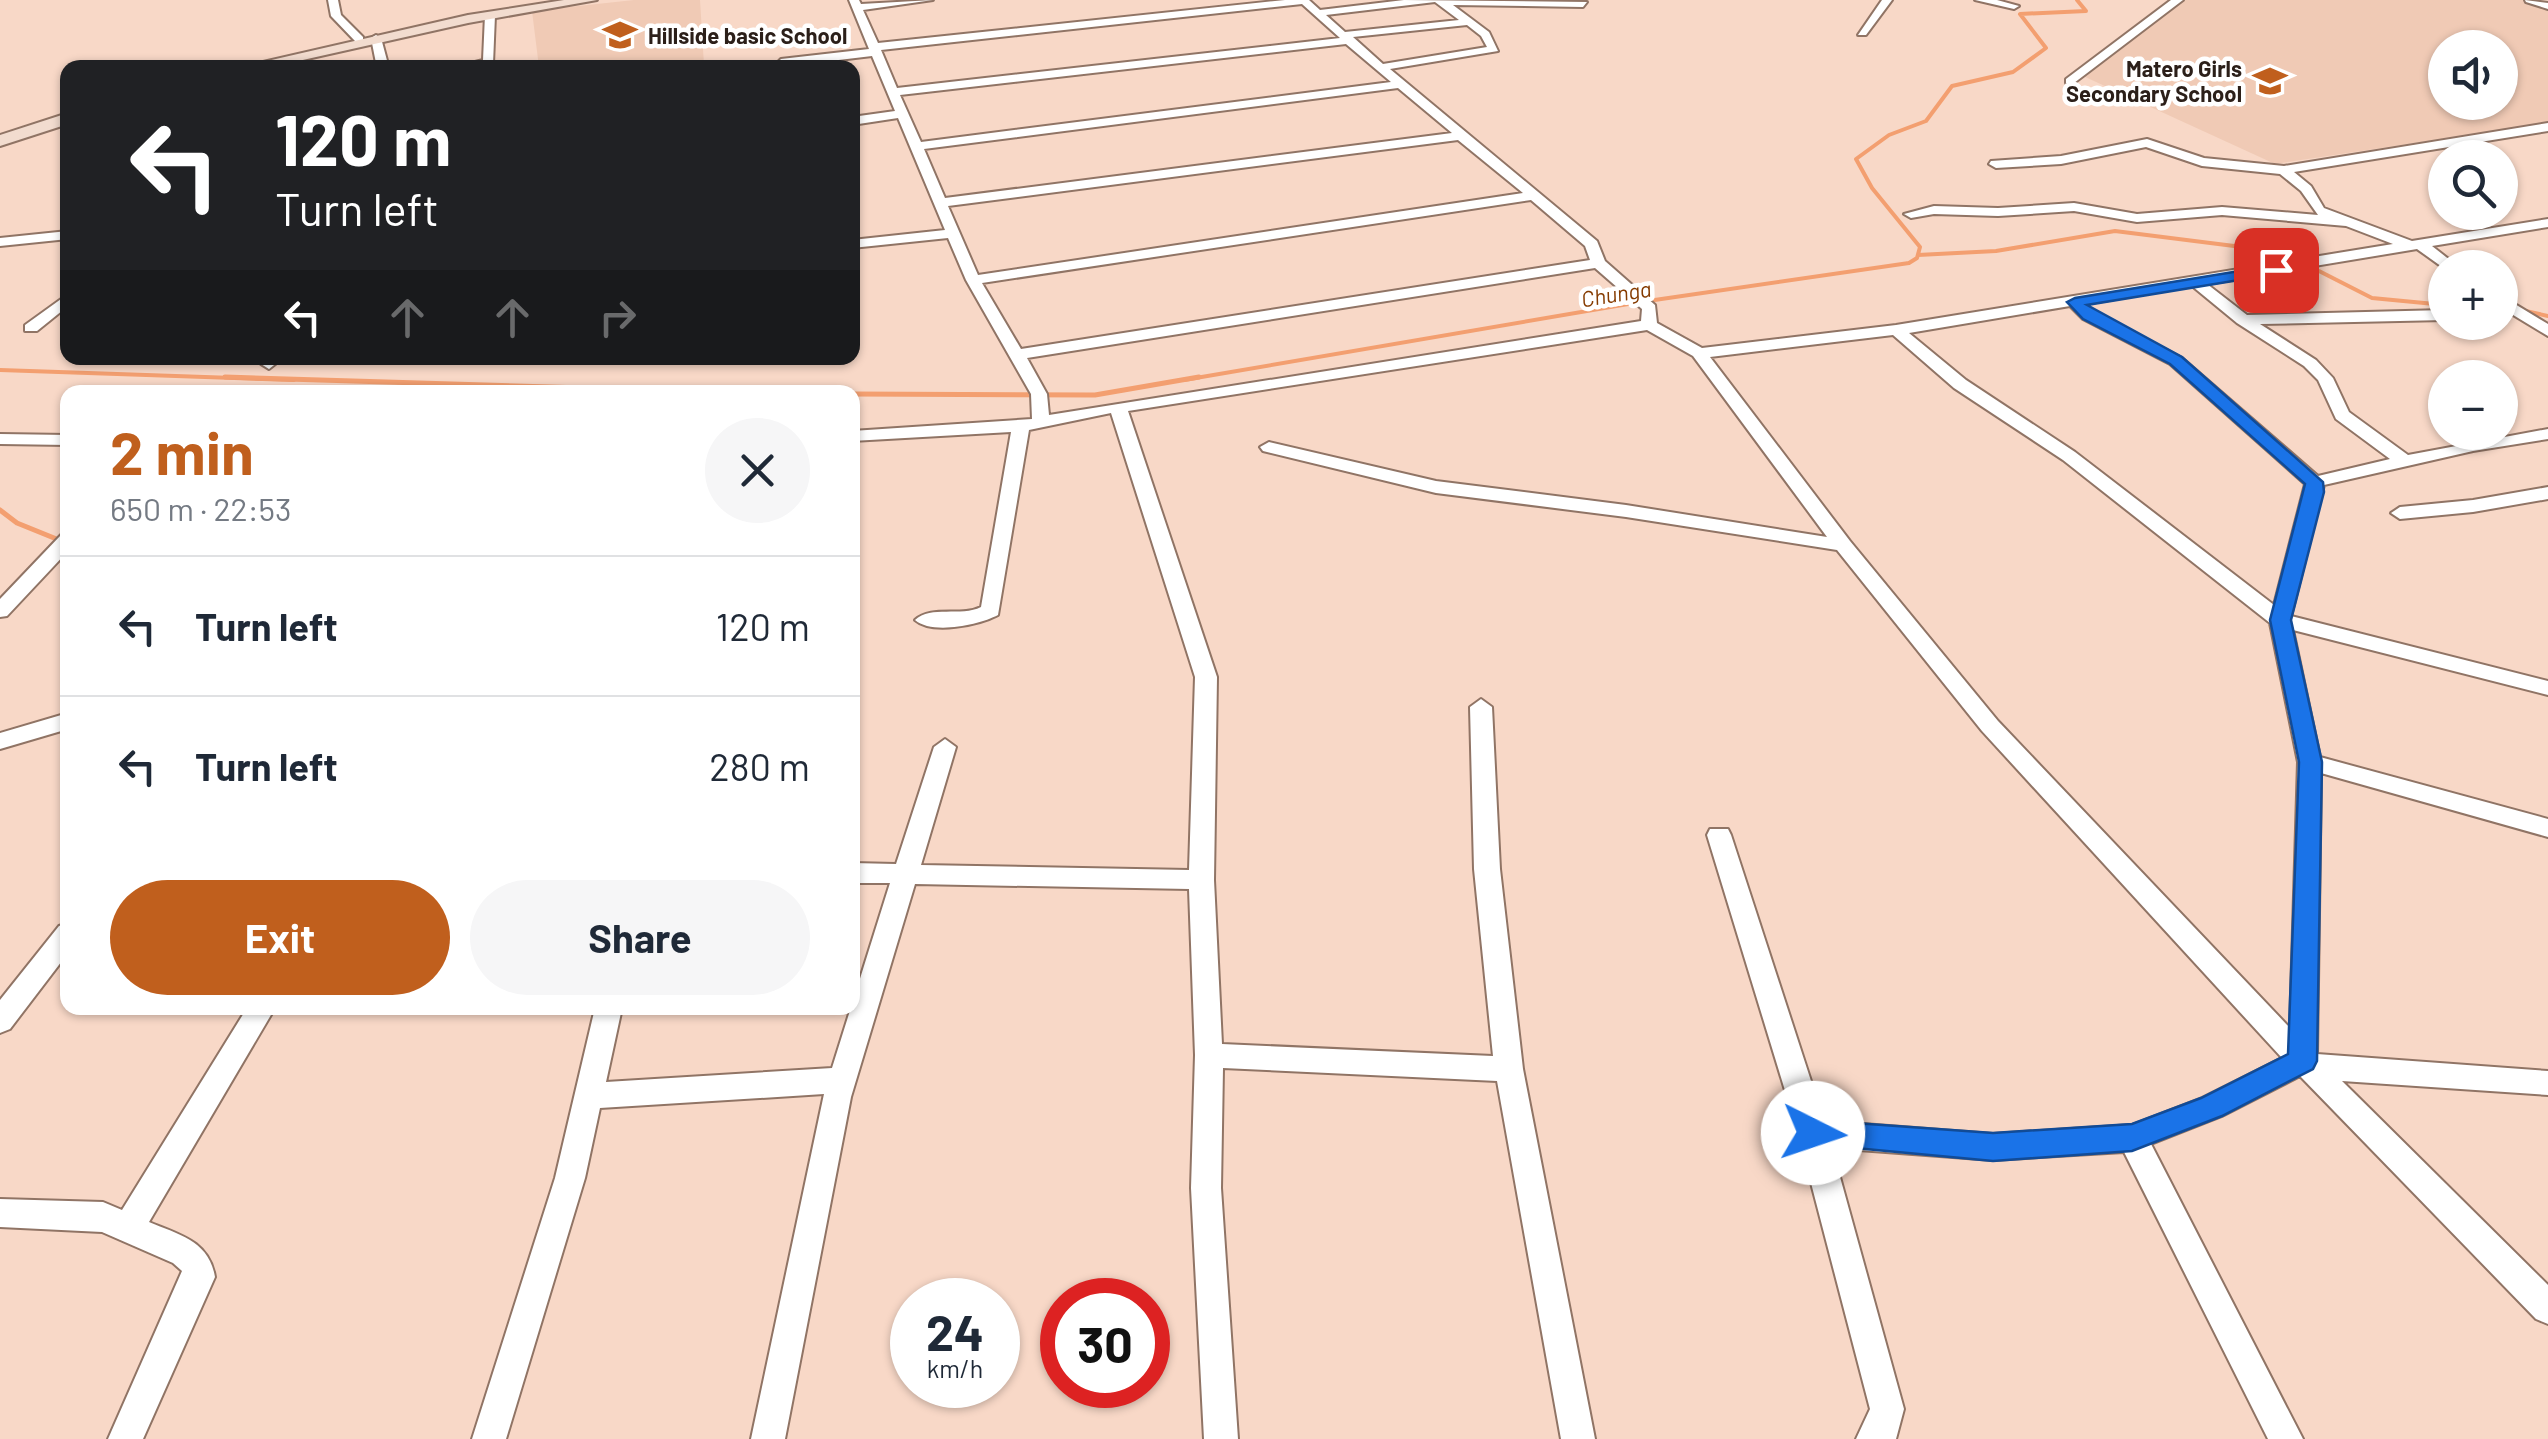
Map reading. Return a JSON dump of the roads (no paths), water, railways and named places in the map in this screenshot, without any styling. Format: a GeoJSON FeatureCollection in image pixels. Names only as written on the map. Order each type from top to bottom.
{"type":"FeatureCollection","features":[{"type":"Feature","properties":{"kind":"street"},"geometry":{"type":"LineString","coordinates":[[334,0],[336,16],[359,38]]}},
{"type":"Feature","properties":{"kind":"street"},"geometry":{"type":"LineString","coordinates":[[279,60],[490,15],[590,0]]}},
{"type":"Feature","properties":{"kind":"street"},"geometry":{"type":"LineString","coordinates":[[925,620],[978,617],[991,610],[1040,398],[973,280],[856,4],[928,0]]}},
{"type":"Feature","properties":{"kind":"street"},"geometry":{"type":"LineString","coordinates":[[1862,33],[1887,0]]}},
{"type":"Feature","properties":{"kind":"street"},"geometry":{"type":"LineString","coordinates":[[1980,0],[2014,6]]}},
{"type":"Feature","properties":{"kind":"street"},"geometry":{"type":"LineString","coordinates":[[2070,81],[2178,0]]}},
{"type":"Feature","properties":{"kind":"street"},"geometry":{"type":"LineString","coordinates":[[2530,0],[2548,6]]}},
{"type":"Feature","properties":{"kind":"street"},"geometry":{"type":"LineString","coordinates":[[795,60],[1304,1],[1404,84],[1458,136],[1592,244],[1598,263],[1634,295],[1650,316],[1699,353],[1843,545],[1990,726],[2305,1063],[2548,1308]]}},
{"type":"Feature","properties":{"kind":"street"},"geometry":{"type":"LineString","coordinates":[[1383,67],[1494,49],[1485,34],[1437,1]]}},
{"type":"Feature","properties":{"kind":"street"},"geometry":{"type":"LineString","coordinates":[[1318,13],[1437,1],[1583,4]]}},
{"type":"Feature","properties":{"kind":"street"},"geometry":{"type":"LineString","coordinates":[[489,60],[490,15]]}},
{"type":"Feature","properties":{"kind":"street"},"geometry":{"type":"LineString","coordinates":[[894,92],[1469,22]]}},
{"type":"Feature","properties":{"kind":"street"},"geometry":{"type":"LineString","coordinates":[[376,38],[380,60]]}},
{"type":"Feature","properties":{"kind":"street"},"geometry":{"type":"LineString","coordinates":[[916,146],[1404,84]]}},
{"type":"Feature","properties":{"kind":"street"},"geometry":{"type":"LineString","coordinates":[[860,120],[902,114]]}},
{"type":"Feature","properties":{"kind":"street"},"geometry":{"type":"LineString","coordinates":[[0,141],[60,121]]}},
{"type":"Feature","properties":{"kind":"street"},"geometry":{"type":"LineString","coordinates":[[1996,164],[2061,160],[2147,143],[2202,162],[2284,170],[2548,127]]}},
{"type":"Feature","properties":{"kind":"street"},"geometry":{"type":"LineString","coordinates":[[940,203],[1458,136]]}},
{"type":"Feature","properties":{"kind":"street"},"geometry":{"type":"LineString","coordinates":[[2284,170],[2306,189],[2319,212],[2428,253]]}},
{"type":"Feature","properties":{"kind":"street"},"geometry":{"type":"LineString","coordinates":[[973,280],[1534,195]]}},
{"type":"Feature","properties":{"kind":"street"},"geometry":{"type":"LineString","coordinates":[[1911,214],[1934,210],[1998,212],[2074,207],[2137,218],[2222,211],[2346,222]]}},
{"type":"Feature","properties":{"kind":"street"},"geometry":{"type":"LineString","coordinates":[[1699,353],[1896,330],[2198,284],[2548,223]]}},
{"type":"Feature","properties":{"kind":"street"},"geometry":{"type":"LineString","coordinates":[[860,243],[953,233]]}},
{"type":"Feature","properties":{"kind":"street"},"geometry":{"type":"LineString","coordinates":[[0,254],[7,241],[60,236]]}},
{"type":"Feature","properties":{"kind":"street"},"geometry":{"type":"LineString","coordinates":[[1016,355],[1598,263]]}},
{"type":"Feature","properties":{"kind":"street"},"geometry":{"type":"LineString","coordinates":[[2198,284],[2243,320],[2310,363],[2325,378],[2342,414],[2406,462]]}},
{"type":"Feature","properties":{"kind":"street"},"geometry":{"type":"LineString","coordinates":[[2075,302],[2089,316],[2176,361],[2314,482],[2315,492],[2280,620],[2310,762],[2305,1063]]}},
{"type":"Feature","properties":{"kind":"street"},"geometry":{"type":"LineString","coordinates":[[31,328],[60,304]]}},
{"type":"Feature","properties":{"kind":"street"},"geometry":{"type":"LineString","coordinates":[[2518,312],[2548,331]]}},
{"type":"Feature","properties":{"kind":"street"},"geometry":{"type":"LineString","coordinates":[[2243,320],[2428,315]]}},
{"type":"Feature","properties":{"kind":"street"},"geometry":{"type":"LineString","coordinates":[[2518,315],[2522,315]]}},
{"type":"Feature","properties":{"kind":"street"},"geometry":{"type":"LineString","coordinates":[[860,439],[1031,425],[1650,316]]}},
{"type":"Feature","properties":{"kind":"street"},"geometry":{"type":"LineString","coordinates":[[1896,330],[1960,384],[2069,456],[2280,620],[2548,688]]}},
{"type":"Feature","properties":{"kind":"street"},"geometry":{"type":"LineString","coordinates":[[1118,407],[1206,676],[1201,880],[1210,1055],[1206,1188],[1221,1439]]}},
{"type":"Feature","properties":{"kind":"street"},"geometry":{"type":"LineString","coordinates":[[2314,482],[2548,434]]}},
{"type":"Feature","properties":{"kind":"street"},"geometry":{"type":"LineString","coordinates":[[0,440],[60,440]]}},
{"type":"Feature","properties":{"kind":"street"},"geometry":{"type":"LineString","coordinates":[[1269,447],[1422,485],[1626,511],[1843,545]]}},
{"type":"Feature","properties":{"kind":"street"},"geometry":{"type":"LineString","coordinates":[[2400,513],[2548,494]]}},
{"type":"Feature","properties":{"kind":"street"},"geometry":{"type":"LineString","coordinates":[[0,611],[60,547]]}},
{"type":"Feature","properties":{"kind":"street"},"geometry":{"type":"LineString","coordinates":[[1482,707],[1487,869],[1509,1069],[1578,1439]]}},
{"type":"Feature","properties":{"kind":"street"},"geometry":{"type":"LineString","coordinates":[[0,741],[60,723]]}},
{"type":"Feature","properties":{"kind":"street"},"geometry":{"type":"LineString","coordinates":[[768,1439],[842,1080],[945,746]]}},
{"type":"Feature","properties":{"kind":"street"},"geometry":{"type":"LineString","coordinates":[[2310,762],[2548,828]]}},
{"type":"Feature","properties":{"kind":"street"},"geometry":{"type":"LineString","coordinates":[[1719,834],[1813,1133],[1886,1410],[1884,1427],[1873,1439]]}},
{"type":"Feature","properties":{"kind":"street"},"geometry":{"type":"LineString","coordinates":[[860,873],[1201,880]]}},
{"type":"Feature","properties":{"kind":"street"},"geometry":{"type":"LineString","coordinates":[[0,1021],[60,943]]}},
{"type":"Feature","properties":{"kind":"street"},"geometry":{"type":"LineString","coordinates":[[128,1228],[258,1015]]}},
{"type":"Feature","properties":{"kind":"street"},"geometry":{"type":"LineString","coordinates":[[489,1439],[564,1196],[591,1096],[607,1015]]}},
{"type":"Feature","properties":{"kind":"street"},"geometry":{"type":"LineString","coordinates":[[1210,1055],[1509,1069]]}},
{"type":"Feature","properties":{"kind":"street"},"geometry":{"type":"LineString","coordinates":[[1813,1133],[1993,1147],[2132,1138],[2212,1107],[2305,1063],[2548,1083]]}},
{"type":"Feature","properties":{"kind":"street"},"geometry":{"type":"LineString","coordinates":[[591,1096],[842,1080]]}},
{"type":"Feature","properties":{"kind":"street"},"geometry":{"type":"LineString","coordinates":[[2132,1138],[2286,1439]]}},
{"type":"Feature","properties":{"kind":"street"},"geometry":{"type":"LineString","coordinates":[[0,1214],[103,1217],[184,1252],[198,1264],[199,1276],[125,1439]]}},
{"type":"Feature","properties":{"kind":"waterway","name":"Chunga"},"geometry":{"type":"LineString","coordinates":[[1184,380],[1634,303],[1909,263],[1917,258],[1920,247],[1872,188],[1856,159],[1889,135],[1926,121],[1952,86],[2013,72],[2046,48],[2020,14],[2086,11],[2077,0]]}},
{"type":"Feature","properties":{"kind":"waterway"},"geometry":{"type":"LineString","coordinates":[[1918,255],[1996,251],[2115,231],[2242,247],[2297,261]]}},
{"type":"Feature","properties":{"kind":"waterway"},"geometry":{"type":"LineString","coordinates":[[2319,271],[2372,298],[2428,303]]}},
{"type":"Feature","properties":{"kind":"waterway"},"geometry":{"type":"LineString","coordinates":[[2521,310],[2548,316]]}},
{"type":"Feature","properties":{"kind":"waterway","name":"Chunga"},"geometry":{"type":"LineString","coordinates":[[0,370],[294,380]]}},
{"type":"Feature","properties":{"kind":"waterway","name":"Chunga"},"geometry":{"type":"LineString","coordinates":[[225,377],[487,385]]}},
{"type":"Feature","properties":{"kind":"waterway","name":"Chunga"},"geometry":{"type":"LineString","coordinates":[[860,394],[1095,395],[1199,377]]}},
{"type":"Feature","properties":{"kind":"waterway"},"geometry":{"type":"LineString","coordinates":[[0,510],[17,523],[59,540]]}},
{"type":"Feature","properties":{"kind":"place","name":"Hillside basic School"},"geometry":{"type":"Point","coordinates":[620,35]}},
{"type":"Feature","properties":{"kind":"place","name":"Matero Girls Secondary School"},"geometry":{"type":"Point","coordinates":[2270,81]}}]}
